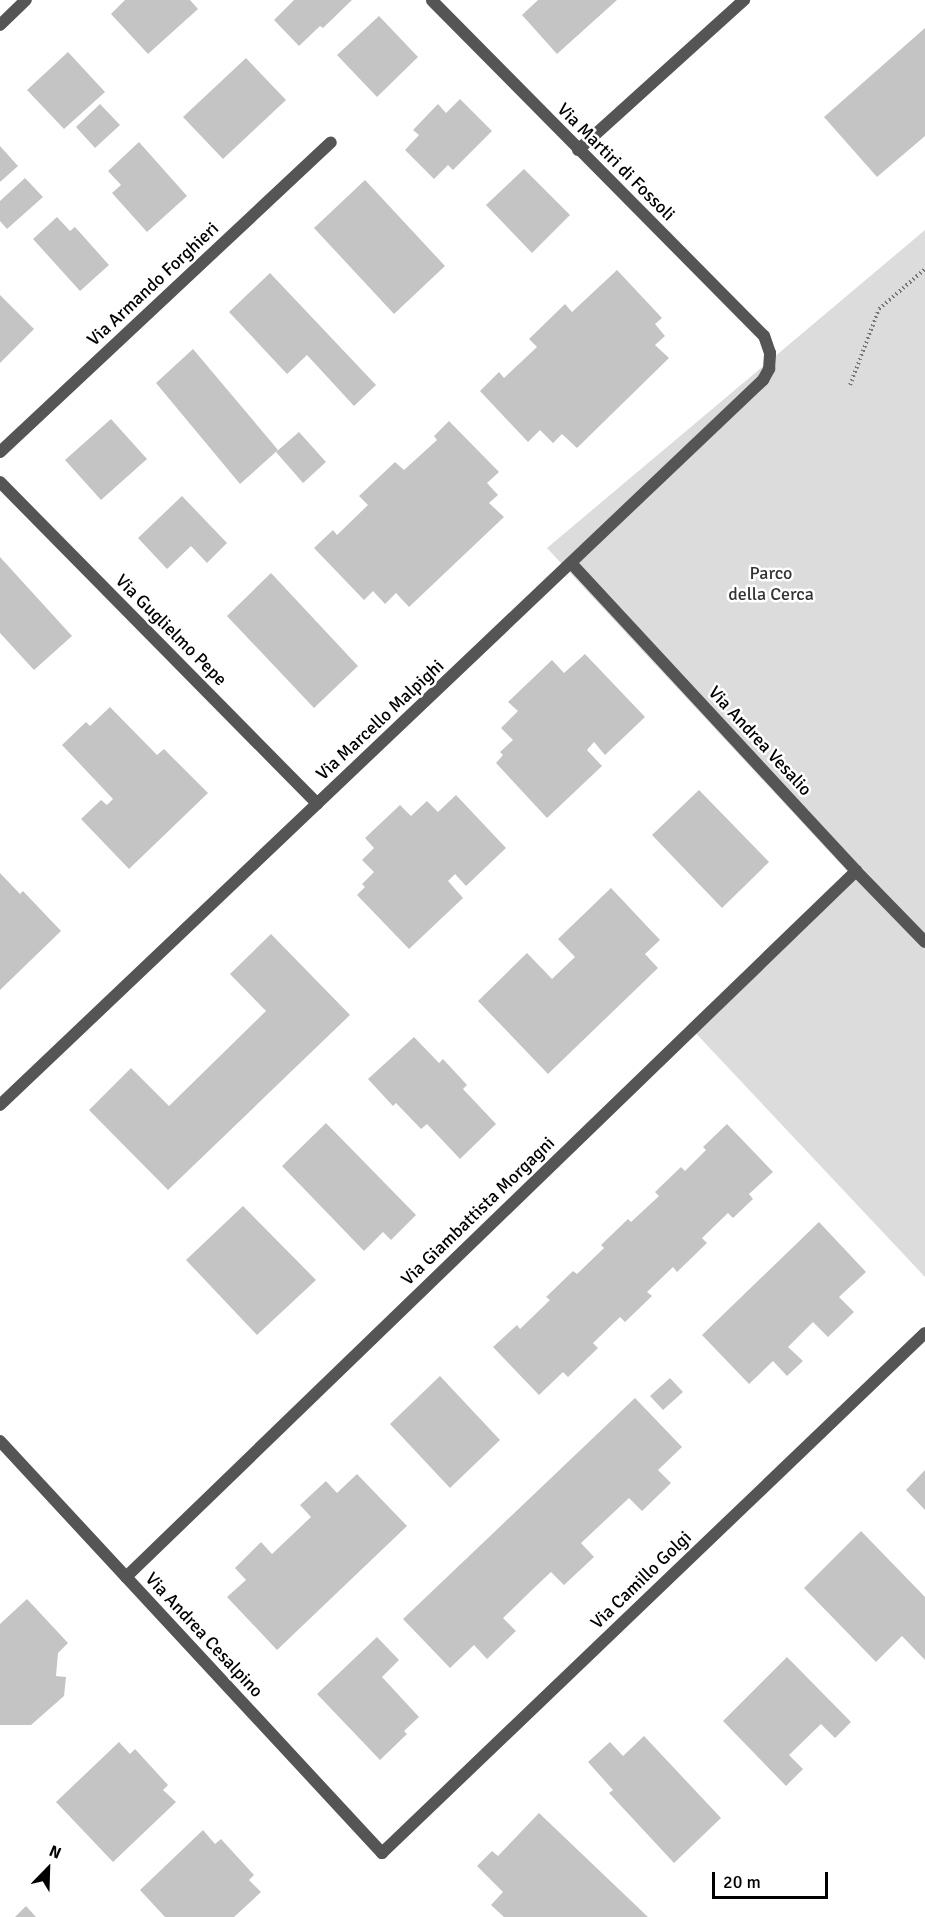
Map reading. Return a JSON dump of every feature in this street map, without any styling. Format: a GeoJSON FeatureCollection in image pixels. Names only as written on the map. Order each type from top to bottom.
{"type":"FeatureCollection","features":[{"type":"Feature","properties":{"kind":"street"},"geometry":{"type":"LineString","coordinates":[[0,25],[26,0]]}},
{"type":"Feature","properties":{"kind":"street","name":"Via Martiri di Fossoli"},"geometry":{"type":"LineString","coordinates":[[432,0],[764,336],[770,352]]}},
{"type":"Feature","properties":{"kind":"street"},"geometry":{"type":"LineString","coordinates":[[578,150],[744,0]]}},
{"type":"Feature","properties":{"kind":"street","name":"Via Armando Forghieri"},"geometry":{"type":"LineString","coordinates":[[0,452],[331,142]]}},
{"type":"Feature","properties":{"kind":"street","name":"Via Marcello Malpighi"},"geometry":{"type":"LineString","coordinates":[[0,1105],[763,380],[769,369],[770,352]]}},
{"type":"Feature","properties":{"kind":"street","name":"Via Guglielmo Pepe"},"geometry":{"type":"LineString","coordinates":[[0,482],[317,804]]}},
{"type":"Feature","properties":{"kind":"street","name":"Via Andrea Vesalio"},"geometry":{"type":"LineString","coordinates":[[571,563],[856,871],[925,942]]}},
{"type":"Feature","properties":{"kind":"street","name":"Via Giambattista Morgagni"},"geometry":{"type":"LineString","coordinates":[[126,1577],[856,871]]}},
{"type":"Feature","properties":{"kind":"street","name":"Via Camillo Golgi"},"geometry":{"type":"LineString","coordinates":[[382,1853],[925,1333]]}},
{"type":"Feature","properties":{"kind":"street","name":"Via Andrea Cesalpino"},"geometry":{"type":"LineString","coordinates":[[0,1441],[382,1853]]}},
{"type":"Feature","properties":{"kind":"path"},"geometry":{"type":"LineString","coordinates":[[850,385],[879,309],[925,269]]}},
{"type":"Feature","properties":{"kind":"green space","name":"Parco della Cerca"},"geometry":{"type":"Polygon","coordinates":[[[925,230],[925,1277],[688,1025],[849,873],[547,548],[925,230]]]}},
{"type":"Feature","properties":{"kind":"building"},"geometry":{"type":"Polygon","coordinates":[[[125,0],[190,0],[198,9],[148,54],[111,14],[125,0]]]}},
{"type":"Feature","properties":{"kind":"building"},"geometry":{"type":"Polygon","coordinates":[[[294,0],[352,0],[323,28],[320,26],[299,46],[274,20],[294,0]]]}},
{"type":"Feature","properties":{"kind":"building"},"geometry":{"type":"Polygon","coordinates":[[[538,0],[617,0],[557,54],[522,15],[538,0]]]}},
{"type":"Feature","properties":{"kind":"building"},"geometry":{"type":"Polygon","coordinates":[[[379,16],[418,57],[377,97],[337,55],[379,16]]]}},
{"type":"Feature","properties":{"kind":"building"},"geometry":{"type":"Polygon","coordinates":[[[925,28],[925,136],[877,177],[824,117],[925,28]]]}},
{"type":"Feature","properties":{"kind":"building"},"geometry":{"type":"Polygon","coordinates":[[[68,52],[105,92],[64,129],[27,90],[68,52]]]}},
{"type":"Feature","properties":{"kind":"building"},"geometry":{"type":"Polygon","coordinates":[[[246,58],[286,100],[223,159],[183,117],[246,58]]]}},
{"type":"Feature","properties":{"kind":"building"},"geometry":{"type":"Polygon","coordinates":[[[460,99],[492,131],[453,170],[448,165],[434,179],[405,150],[419,135],[413,130],[438,104],[446,113],[460,99]]]}},
{"type":"Feature","properties":{"kind":"building"},"geometry":{"type":"Polygon","coordinates":[[[100,104],[120,125],[95,148],[76,127],[100,104]]]}},
{"type":"Feature","properties":{"kind":"building"},"geometry":{"type":"Polygon","coordinates":[[[139,142],[187,196],[147,232],[112,193],[121,185],[108,171],[139,142]]]}},
{"type":"Feature","properties":{"kind":"building"},"geometry":{"type":"Polygon","coordinates":[[[0,146],[18,166],[0,182],[0,146]]]}},
{"type":"Feature","properties":{"kind":"building"},"geometry":{"type":"Polygon","coordinates":[[[524,169],[570,215],[532,253],[486,205],[524,169]]]}},
{"type":"Feature","properties":{"kind":"building"},"geometry":{"type":"Polygon","coordinates":[[[25,178],[43,197],[7,229],[0,221],[0,201],[25,178]]]}},
{"type":"Feature","properties":{"kind":"building"},"geometry":{"type":"Polygon","coordinates":[[[365,180],[445,266],[394,314],[314,228],[365,180]]]}},
{"type":"Feature","properties":{"kind":"building"},"geometry":{"type":"Polygon","coordinates":[[[57,217],[70,231],[75,227],[109,265],[80,291],[33,239],[57,217]]]}},
{"type":"Feature","properties":{"kind":"building"},"geometry":{"type":"Polygon","coordinates":[[[617,270],[662,318],[655,324],[665,336],[655,345],[669,358],[577,448],[562,434],[553,443],[540,430],[528,442],[480,391],[499,372],[504,378],[537,347],[529,339],[565,304],[572,312],[617,270]]]}},
{"type":"Feature","properties":{"kind":"building"},"geometry":{"type":"Polygon","coordinates":[[[270,273],[376,385],[354,406],[307,355],[287,374],[229,312],[270,273]]]}},
{"type":"Feature","properties":{"kind":"building"},"geometry":{"type":"Polygon","coordinates":[[[0,295],[34,329],[0,363],[0,295]]]}},
{"type":"Feature","properties":{"kind":"building"},"geometry":{"type":"Polygon","coordinates":[[[193,349],[278,450],[240,484],[156,383],[193,349]]]}},
{"type":"Feature","properties":{"kind":"building"},"geometry":{"type":"Polygon","coordinates":[[[111,419],[147,459],[101,500],[65,460],[111,419]]]}},
{"type":"Feature","properties":{"kind":"building"},"geometry":{"type":"Polygon","coordinates":[[[449,421],[499,472],[487,483],[498,495],[489,503],[504,517],[409,607],[396,593],[385,604],[373,591],[364,600],[314,548],[333,530],[337,535],[368,505],[359,496],[395,462],[404,470],[437,440],[434,436],[449,421]]]}},
{"type":"Feature","properties":{"kind":"building"},"geometry":{"type":"Polygon","coordinates":[[[299,432],[326,462],[303,483],[276,452],[299,432]]]}},
{"type":"Feature","properties":{"kind":"building"},"geometry":{"type":"Polygon","coordinates":[[[182,496],[227,543],[207,563],[191,546],[167,569],[138,538],[182,496]]]}},
{"type":"Feature","properties":{"kind":"building"},"geometry":{"type":"Polygon","coordinates":[[[0,557],[72,636],[34,670],[0,633],[0,557]]]}},
{"type":"Feature","properties":{"kind":"building"},"geometry":{"type":"Polygon","coordinates":[[[271,573],[358,666],[314,708],[227,616],[271,573]]]}},
{"type":"Feature","properties":{"kind":"building"},"geometry":{"type":"Polygon","coordinates":[[[585,654],[645,717],[605,755],[594,742],[587,750],[602,766],[547,818],[496,763],[503,755],[500,752],[513,740],[501,728],[518,711],[508,702],[552,660],[564,673],[585,654]]]}},
{"type":"Feature","properties":{"kind":"building"},"geometry":{"type":"Polygon","coordinates":[[[110,707],[157,755],[164,749],[208,793],[129,869],[81,819],[101,800],[107,805],[113,799],[62,745],[86,722],[90,726],[110,707]]]}},
{"type":"Feature","properties":{"kind":"building"},"geometry":{"type":"Polygon","coordinates":[[[699,790],[769,862],[722,908],[652,835],[699,790]]]}},
{"type":"Feature","properties":{"kind":"building"},"geometry":{"type":"Polygon","coordinates":[[[456,795],[506,848],[466,886],[455,874],[448,881],[463,898],[409,949],[357,895],[365,887],[362,884],[374,872],[362,860],[374,848],[365,838],[400,805],[411,816],[427,801],[438,812],[456,795]]]}},
{"type":"Feature","properties":{"kind":"building"},"geometry":{"type":"Polygon","coordinates":[[[0,873],[20,894],[23,891],[61,931],[0,990],[0,873]]]}},
{"type":"Feature","properties":{"kind":"building"},"geometry":{"type":"Polygon","coordinates":[[[611,888],[660,940],[645,954],[658,968],[548,1074],[478,1001],[527,953],[552,979],[575,957],[558,939],[611,888]]]}},
{"type":"Feature","properties":{"kind":"building"},"geometry":{"type":"Polygon","coordinates":[[[271,934],[350,1015],[168,1190],[89,1110],[131,1068],[169,1106],[266,1011],[230,974],[271,934]]]}},
{"type":"Feature","properties":{"kind":"building"},"geometry":{"type":"Polygon","coordinates":[[[414,1037],[439,1063],[443,1059],[467,1085],[463,1089],[496,1124],[460,1159],[427,1124],[421,1129],[396,1103],[393,1106],[368,1079],[414,1037]]]}},
{"type":"Feature","properties":{"kind":"building"},"geometry":{"type":"Polygon","coordinates":[[[326,1123],[416,1215],[391,1240],[383,1232],[364,1251],[282,1166],[326,1123]]]}},
{"type":"Feature","properties":{"kind":"building"},"geometry":{"type":"Polygon","coordinates":[[[727,1124],[773,1172],[749,1194],[753,1199],[733,1218],[728,1213],[702,1238],[707,1243],[677,1272],[673,1267],[647,1292],[652,1296],[625,1322],[620,1317],[593,1343],[598,1348],[568,1377],[563,1372],[539,1395],[493,1347],[517,1325],[520,1329],[550,1300],[546,1297],[573,1271],[577,1274],[604,1248],[601,1245],[628,1219],[631,1222],[659,1196],[655,1192],[681,1167],[685,1171],[706,1150],[703,1147],[727,1124]]]}},
{"type":"Feature","properties":{"kind":"building"},"geometry":{"type":"Polygon","coordinates":[[[243,1206],[316,1280],[257,1335],[186,1260],[243,1206]]]}},
{"type":"Feature","properties":{"kind":"building"},"geometry":{"type":"Polygon","coordinates":[[[819,1222],[866,1272],[839,1297],[854,1312],[828,1337],[813,1322],[788,1347],[803,1361],[787,1376],[773,1361],[749,1384],[702,1335],[819,1222]]]}},
{"type":"Feature","properties":{"kind":"building"},"geometry":{"type":"Polygon","coordinates":[[[440,1376],[500,1440],[450,1488],[390,1424],[440,1376]]]}},
{"type":"Feature","properties":{"kind":"building"},"geometry":{"type":"Polygon","coordinates":[[[670,1378],[683,1392],[663,1410],[650,1396],[670,1378]]]}},
{"type":"Feature","properties":{"kind":"building"},"geometry":{"type":"Polygon","coordinates":[[[635,1398],[682,1447],[658,1470],[671,1483],[642,1511],[629,1498],[581,1543],[594,1557],[564,1585],[551,1572],[535,1587],[503,1618],[516,1631],[487,1659],[474,1645],[450,1668],[403,1619],[635,1398]]]}},
{"type":"Feature","properties":{"kind":"building"},"geometry":{"type":"Polygon","coordinates":[[[925,1470],[925,1510],[906,1490],[925,1470]]]}},
{"type":"Feature","properties":{"kind":"building"},"geometry":{"type":"Polygon","coordinates":[[[357,1474],[407,1526],[277,1650],[227,1597],[246,1580],[235,1568],[261,1542],[272,1554],[311,1517],[300,1505],[326,1481],[337,1493],[357,1474]]]}},
{"type":"Feature","properties":{"kind":"building"},"geometry":{"type":"Polygon","coordinates":[[[861,1531],[925,1597],[925,1660],[902,1636],[876,1662],[804,1588],[861,1531]]]}},
{"type":"Feature","properties":{"kind":"building"},"geometry":{"type":"Polygon","coordinates":[[[27,1599],[68,1643],[58,1653],[56,1676],[66,1677],[64,1696],[31,1725],[0,1725],[0,1624],[27,1599]]]}},
{"type":"Feature","properties":{"kind":"building"},"geometry":{"type":"Polygon","coordinates":[[[377,1637],[399,1660],[382,1677],[419,1717],[404,1731],[407,1734],[380,1760],[317,1694],[377,1637]]]}},
{"type":"Feature","properties":{"kind":"building"},"geometry":{"type":"Polygon","coordinates":[[[787,1657],[851,1722],[835,1738],[821,1724],[789,1755],[803,1769],[786,1786],[723,1721],[787,1657]]]}},
{"type":"Feature","properties":{"kind":"building"},"geometry":{"type":"Polygon","coordinates":[[[644,1736],[721,1818],[674,1863],[609,1793],[613,1790],[588,1762],[610,1742],[623,1756],[644,1736]]]}},
{"type":"Feature","properties":{"kind":"building"},"geometry":{"type":"Polygon","coordinates":[[[119,1742],[130,1754],[135,1749],[168,1785],[163,1790],[176,1802],[113,1862],[56,1802],[119,1742]]]}},
{"type":"Feature","properties":{"kind":"building"},"geometry":{"type":"Polygon","coordinates":[[[539,1813],[648,1917],[504,1917],[491,1905],[503,1892],[477,1866],[492,1851],[498,1856],[539,1813]]]}},
{"type":"Feature","properties":{"kind":"building"},"geometry":{"type":"Polygon","coordinates":[[[203,1830],[215,1844],[221,1839],[254,1875],[249,1880],[261,1892],[234,1917],[165,1917],[140,1890],[203,1830]]]}},
{"type":"Feature","properties":{"kind":"building"},"geometry":{"type":"Polygon","coordinates":[[[26,1906],[36,1917],[15,1917],[26,1906]]]}}]}
